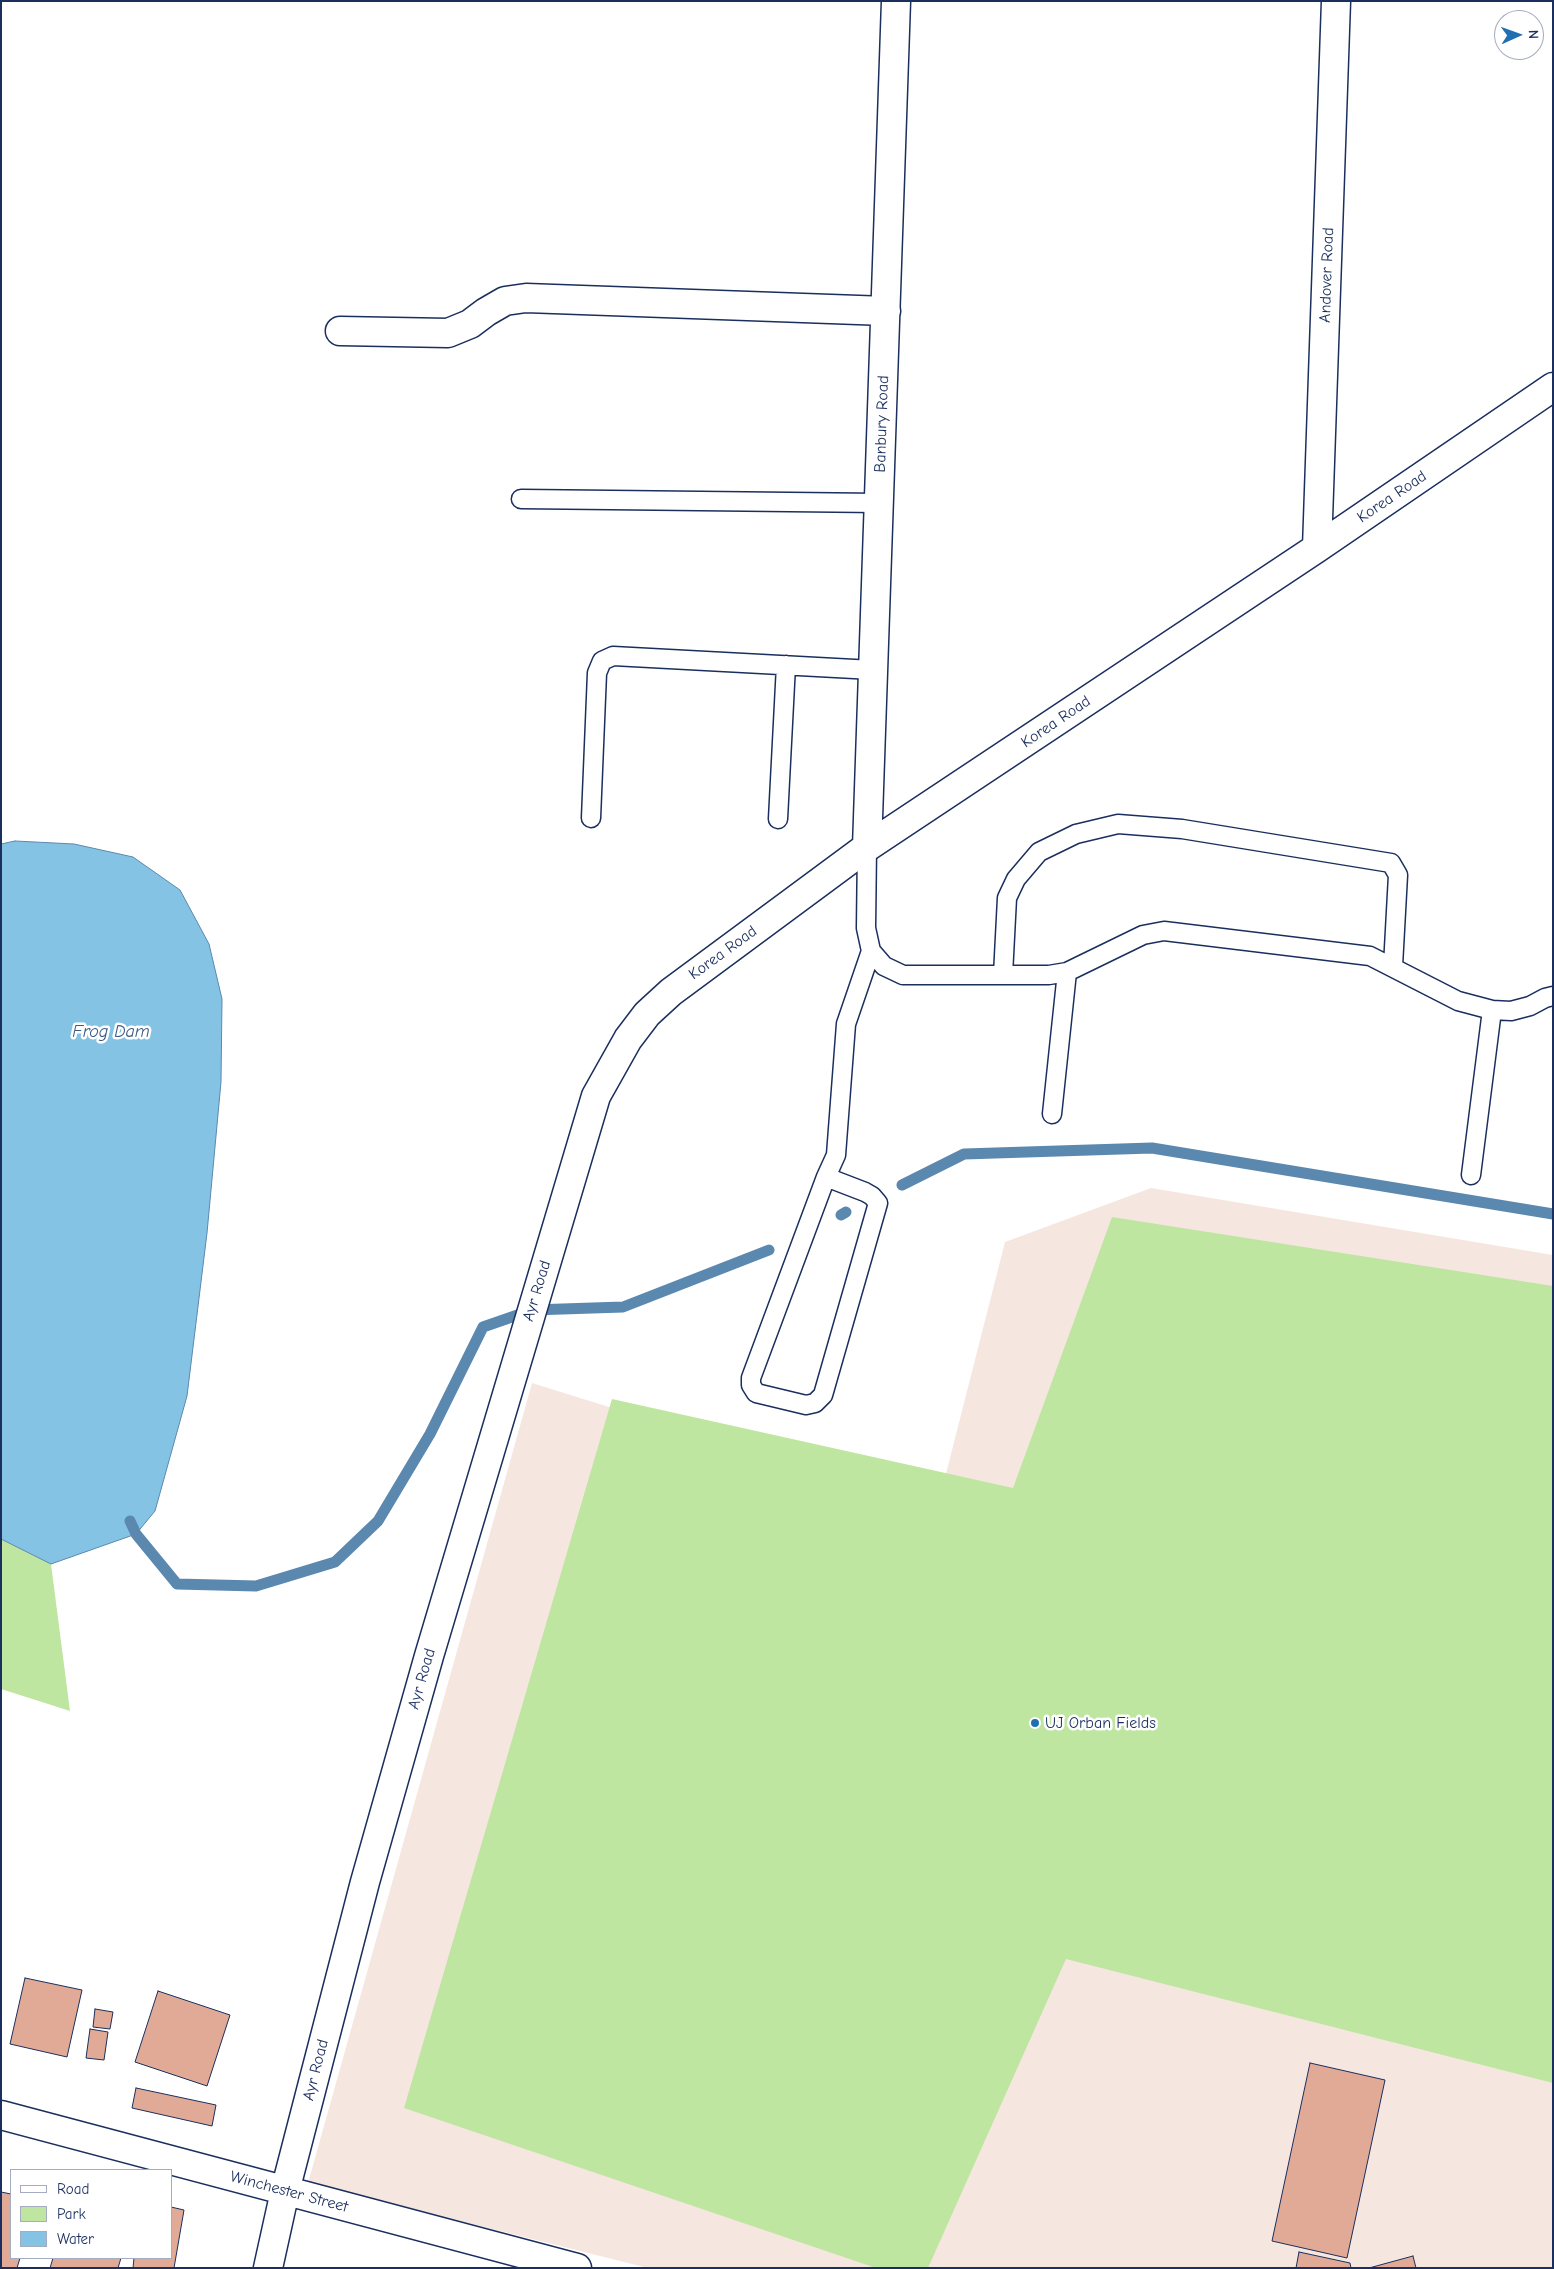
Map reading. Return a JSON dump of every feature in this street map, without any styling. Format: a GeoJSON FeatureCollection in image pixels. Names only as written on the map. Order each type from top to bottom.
{"type":"FeatureCollection","features":[{"type":"Feature","properties":{"kind":"street","name":"Banbury Road"},"geometry":{"type":"LineString","coordinates":[[867,847],[896,1]]}},
{"type":"Feature","properties":{"kind":"street","name":"Andover Road"},"geometry":{"type":"LineString","coordinates":[[1317,548],[1336,1]]}},
{"type":"Feature","properties":{"kind":"street"},"geometry":{"type":"LineString","coordinates":[[340,331],[448,332],[470,324],[504,301],[526,298],[886,310]]}},
{"type":"Feature","properties":{"kind":"street","name":"Korea Road"},"geometry":{"type":"LineString","coordinates":[[596,1096],[628,1039],[647,1014],[671,992],[867,847],[1317,548],[1553,387]]}},
{"type":"Feature","properties":{"kind":"street","name":"Ayr Road"},"geometry":{"type":"LineString","coordinates":[[268,2268],[285,2192],[365,1882],[429,1656],[596,1096]]}},
{"type":"Feature","properties":{"kind":"street","name":"Winchester Street"},"geometry":{"type":"LineString","coordinates":[[1,2115],[576,2268]]}},
{"type":"Feature","properties":{"kind":"lane"},"geometry":{"type":"LineString","coordinates":[[521,499],[879,503]]}},
{"type":"Feature","properties":{"kind":"lane"},"geometry":{"type":"LineString","coordinates":[[591,818],[596,673],[602,661],[613,656],[873,670]]}},
{"type":"Feature","properties":{"kind":"lane"},"geometry":{"type":"LineString","coordinates":[[778,819],[786,666]]}},
{"type":"Feature","properties":{"kind":"lane"},"geometry":{"type":"LineString","coordinates":[[1003,974],[1007,898],[1016,879],[1039,852],[1076,834],[1118,824],[1182,829],[1391,863],[1398,875],[1393,966]]}},
{"type":"Feature","properties":{"kind":"lane"},"geometry":{"type":"LineString","coordinates":[[867,847],[866,928],[871,951],[884,966],[903,975],[1050,975],[1067,972],[1143,935],[1164,931],[1370,956],[1393,966],[1458,1001],[1492,1010],[1511,1011],[1530,1006],[1553,996]]}},
{"type":"Feature","properties":{"kind":"lane"},"geometry":{"type":"LineString","coordinates":[[826,1177],[865,1192],[872,1196],[878,1204],[823,1395],[815,1403],[806,1405],[756,1393],[751,1378],[826,1177],[836,1155],[839,1141],[846,1024],[871,951]]}},
{"type":"Feature","properties":{"kind":"lane"},"geometry":{"type":"LineString","coordinates":[[1052,1114],[1067,972]]}},
{"type":"Feature","properties":{"kind":"lane"},"geometry":{"type":"LineString","coordinates":[[1471,1175],[1492,1010]]}},
{"type":"Feature","properties":{"kind":"shaded area","name":"UJ Orban Fields"},"geometry":{"type":"Polygon","coordinates":[[[1151,1188],[1553,1255],[1553,2268],[648,2268],[308,2183],[532,1383],[937,1509],[1005,1242],[1151,1188]]]}},
{"type":"Feature","properties":{"kind":"green space","name":"UJ Orban Fields"},"geometry":{"type":"Polygon","coordinates":[[[1112,1217],[1553,1286],[1553,2083],[1066,1959],[928,2268],[876,2268],[404,2108],[612,1399],[1013,1488],[1112,1217]]]}},
{"type":"Feature","properties":{"kind":"green space"},"geometry":{"type":"Polygon","coordinates":[[[1,1539],[51,1564],[70,1711],[1,1689],[1,1539]]]}},
{"type":"Feature","properties":{"kind":"water","name":"Frog Dam"},"geometry":{"type":"Polygon","coordinates":[[[15,841],[74,844],[133,857],[180,890],[209,944],[222,999],[221,1082],[207,1233],[187,1396],[155,1511],[136,1534],[51,1564],[1,1539],[1,844],[15,841]]]}},
{"type":"Feature","properties":{"kind":"building"},"geometry":{"type":"Polygon","coordinates":[[[25,1978],[82,1990],[67,2057],[10,2044],[25,1978]]]}},
{"type":"Feature","properties":{"kind":"building"},"geometry":{"type":"Polygon","coordinates":[[[158,1991],[230,2015],[207,2086],[135,2062],[158,1991]]]}},
{"type":"Feature","properties":{"kind":"building"},"geometry":{"type":"Polygon","coordinates":[[[95,2009],[113,2012],[110,2029],[93,2027],[95,2009]]]}},
{"type":"Feature","properties":{"kind":"building"},"geometry":{"type":"Polygon","coordinates":[[[90,2029],[108,2032],[104,2060],[86,2058],[90,2029]]]}},
{"type":"Feature","properties":{"kind":"building"},"geometry":{"type":"Polygon","coordinates":[[[1310,2063],[1385,2080],[1347,2258],[1272,2241],[1310,2063]]]}},
{"type":"Feature","properties":{"kind":"building"},"geometry":{"type":"Polygon","coordinates":[[[136,2088],[216,2105],[212,2126],[132,2108],[136,2088]]]}},
{"type":"Feature","properties":{"kind":"building"},"geometry":{"type":"Polygon","coordinates":[[[1,2192],[10,2194],[10,2259],[20,2259],[17,2268],[1,2268],[1,2192]]]}},
{"type":"Feature","properties":{"kind":"building"},"geometry":{"type":"Polygon","coordinates":[[[172,2207],[184,2210],[174,2268],[133,2268],[134,2259],[172,2259],[172,2207]]]}},
{"type":"Feature","properties":{"kind":"building"},"geometry":{"type":"Polygon","coordinates":[[[1299,2252],[1350,2263],[1351,2268],[1296,2268],[1299,2252]]]}},
{"type":"Feature","properties":{"kind":"building"},"geometry":{"type":"Polygon","coordinates":[[[1413,2256],[1416,2268],[1369,2268],[1413,2256]]]}},
{"type":"Feature","properties":{"kind":"building"},"geometry":{"type":"Polygon","coordinates":[[[53,2259],[121,2259],[118,2268],[50,2268],[53,2259]]]}},
{"type":"Feature","properties":{"kind":"waterway"},"geometry":{"type":"LineString","coordinates":[[902,1185],[964,1154],[1152,1148],[1553,1214]]}},
{"type":"Feature","properties":{"kind":"waterway"},"geometry":{"type":"LineString","coordinates":[[841,1215],[846,1212]]}},
{"type":"Feature","properties":{"kind":"waterway"},"geometry":{"type":"LineString","coordinates":[[130,1521],[136,1534],[177,1584],[256,1586],[335,1562],[378,1521],[430,1434],[483,1327],[532,1310],[623,1307],[769,1250]]}},
{"type":"Feature","properties":{"kind":"place","name":"UJ Orban Fields"},"geometry":{"type":"Point","coordinates":[1035,1723]}}]}
